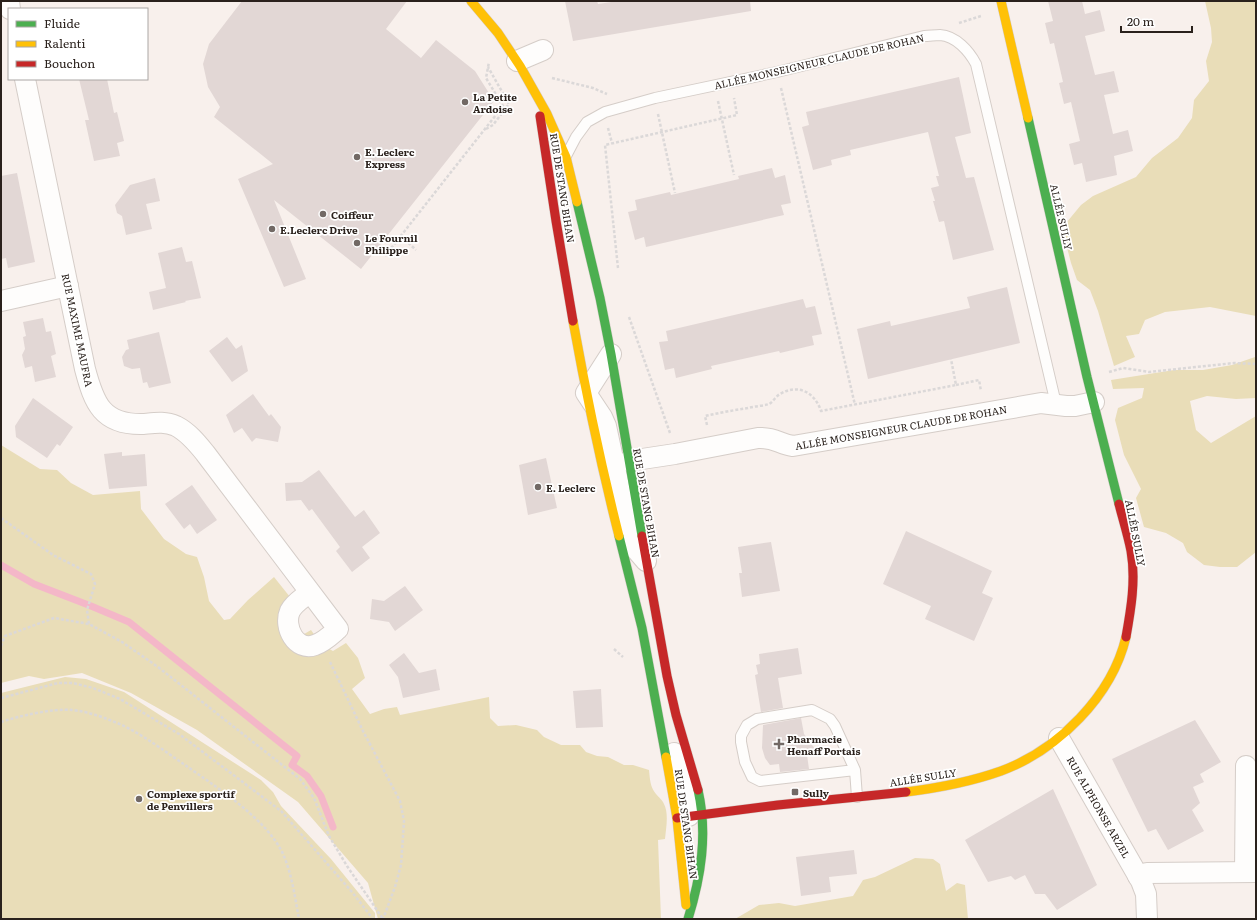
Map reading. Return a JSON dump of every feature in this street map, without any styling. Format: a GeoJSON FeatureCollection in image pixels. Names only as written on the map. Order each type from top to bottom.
{"type":"FeatureCollection","features":[{"type":"Feature","properties":{"kind":"street","name":"RUE DE STANG BIHAN"},"geometry":{"type":"LineString","coordinates":[[472,1],[498,33],[517,61],[547,114],[566,157],[600,298],[663,658],[671,698],[695,776],[689,816],[688,919]]}},
{"type":"Feature","properties":{"kind":"street","name":"ALLÉE SULLY"},"geometry":{"type":"LineString","coordinates":[[689,816],[928,789],[982,777],[1015,765],[1059,738],[1074,726],[1087,711],[1113,673],[1128,630],[1133,594],[1133,568],[1128,536],[1087,377],[1001,1]]}},
{"type":"Feature","properties":{"kind":"street"},"geometry":{"type":"LineString","coordinates":[[517,61],[543,50]]}},
{"type":"Feature","properties":{"kind":"street","name":"RUE MAXIME MAUFRA"},"geometry":{"type":"LineString","coordinates":[[25,80],[90,388],[95,400],[100,408],[112,418],[125,423],[168,423],[180,429],[194,440],[310,592],[338,629],[321,642],[315,645],[306,646],[298,643],[291,635],[288,626],[288,617],[297,602],[310,592]]}},
{"type":"Feature","properties":{"kind":"street","name":"RUE DE STANG BIHAN"},"geometry":{"type":"LineString","coordinates":[[537,97],[556,221],[586,393],[602,470],[642,628],[662,735]]}},
{"type":"Feature","properties":{"kind":"street"},"geometry":{"type":"LineString","coordinates":[[1,301],[68,286]]}},
{"type":"Feature","properties":{"kind":"street"},"geometry":{"type":"LineString","coordinates":[[611,354],[586,393],[602,417],[606,426],[630,538],[634,547],[646,561]]}},
{"type":"Feature","properties":{"kind":"street","name":"ALLÉE MONSEIGNEUR CLAUDE DE ROHAN"},"geometry":{"type":"LineString","coordinates":[[629,461],[758,438],[776,440],[785,445],[793,446],[992,412],[1028,404],[1041,403],[1075,406],[1094,402]]}},
{"type":"Feature","properties":{"kind":"street"},"geometry":{"type":"LineString","coordinates":[[662,735],[671,747],[677,762],[689,816]]}},
{"type":"Feature","properties":{"kind":"street","name":"RUE ALPHONSE ARZEL"},"geometry":{"type":"LineString","coordinates":[[1059,738],[1138,876],[1146,894],[1147,919]]}},
{"type":"Feature","properties":{"kind":"street"},"geometry":{"type":"LineString","coordinates":[[1138,876],[1147,873],[1250,872],[1246,766]]}},
{"type":"Feature","properties":{"kind":"street","name":"RUE DE STANG BIHAN"},"geometry":{"type":"LineString","coordinates":[[688,919],[694,901],[700,868],[703,835],[689,816]]}},
{"type":"Feature","properties":{"kind":"lane","name":"ALLÉE MONSEIGNEUR CLAUDE DE ROHAN"},"geometry":{"type":"LineString","coordinates":[[566,157],[576,136],[587,122],[595,116],[613,109],[655,98],[777,72],[924,36],[940,35],[952,39],[972,56],[978,72],[1056,404]]}},
{"type":"Feature","properties":{"kind":"lane"},"geometry":{"type":"LineString","coordinates":[[855,770],[760,781],[752,777],[745,762],[741,736],[747,725],[757,719],[812,710],[830,719],[835,726],[855,770],[857,797]]}},
{"type":"Feature","properties":{"kind":"path"},"geometry":{"type":"LineString","coordinates":[[377,250],[385,256],[400,236],[503,106],[486,78],[488,67],[509,104],[493,125],[484,130]]}},
{"type":"Feature","properties":{"kind":"path"},"geometry":{"type":"LineString","coordinates":[[777,72],[855,405]]}},
{"type":"Feature","properties":{"kind":"path"},"geometry":{"type":"LineString","coordinates":[[528,80],[537,78],[552,78],[593,88],[605,93],[610,98],[613,109]]}},
{"type":"Feature","properties":{"kind":"path"},"geometry":{"type":"LineString","coordinates":[[619,271],[605,145],[737,115],[731,82]]}},
{"type":"Feature","properties":{"kind":"path"},"geometry":{"type":"LineString","coordinates":[[715,85],[734,175]]}},
{"type":"Feature","properties":{"kind":"path"},"geometry":{"type":"LineString","coordinates":[[655,98],[675,193]]}},
{"type":"Feature","properties":{"kind":"path"},"geometry":{"type":"LineString","coordinates":[[400,236],[416,250]]}},
{"type":"Feature","properties":{"kind":"path"},"geometry":{"type":"LineString","coordinates":[[629,317],[672,440]]}},
{"type":"Feature","properties":{"kind":"path"},"geometry":{"type":"LineString","coordinates":[[951,359],[956,385]]}},
{"type":"Feature","properties":{"kind":"path"},"geometry":{"type":"LineString","coordinates":[[1087,377],[1123,368],[1149,372],[1234,363],[1256,364]]}},
{"type":"Feature","properties":{"kind":"path"},"geometry":{"type":"LineString","coordinates":[[707,428],[705,416],[771,403],[780,394],[788,390],[796,389],[805,391],[812,395],[818,402],[821,411],[979,380],[981,393]]}},
{"type":"Feature","properties":{"kind":"path"},"geometry":{"type":"LineString","coordinates":[[1,518],[53,555],[91,574],[95,584],[87,610],[89,624]]}},
{"type":"Feature","properties":{"kind":"path"},"geometry":{"type":"LineString","coordinates":[[1,646],[5,636],[54,618],[89,624],[122,642],[158,667],[300,779],[314,798],[329,836],[343,860],[383,919]]}},
{"type":"Feature","properties":{"kind":"path"},"geometry":{"type":"LineString","coordinates":[[321,642],[363,731],[400,801],[404,820],[401,865],[395,887],[383,919]]}},
{"type":"Feature","properties":{"kind":"path"},"geometry":{"type":"LineString","coordinates":[[1,698],[58,683],[72,683],[93,688],[120,700],[166,726],[179,734],[281,811],[352,892],[373,919]]}},
{"type":"Feature","properties":{"kind":"path"},"geometry":{"type":"LineString","coordinates":[[1,722],[51,711],[64,710],[84,712],[126,727],[169,754],[236,802],[271,836],[283,854],[290,875],[299,919]]}},
{"type":"Feature","properties":{"kind":"shaded area"},"geometry":{"type":"Polygon","coordinates":[[[1205,1],[1256,1],[1256,316],[1210,307],[1165,312],[1145,320],[1139,334],[1126,336],[1135,357],[1114,366],[1098,311],[1090,290],[1077,280],[1062,228],[1081,205],[1093,196],[1136,177],[1152,158],[1178,138],[1192,118],[1194,100],[1209,81],[1206,61],[1212,42],[1211,28],[1205,1]]]}},
{"type":"Feature","properties":{"kind":"shaded area"},"geometry":{"type":"Polygon","coordinates":[[[1255,357],[1256,398],[1236,399],[1207,396],[1190,401],[1196,430],[1211,443],[1256,416],[1256,552],[1237,567],[1204,565],[1187,552],[1183,543],[1166,533],[1144,527],[1136,498],[1141,489],[1124,455],[1115,420],[1118,408],[1142,398],[1144,388],[1113,389],[1111,380],[1174,370],[1203,370],[1232,365],[1255,357]]]}},
{"type":"Feature","properties":{"kind":"shaded area"},"geometry":{"type":"Polygon","coordinates":[[[1,445],[40,469],[57,470],[71,483],[93,495],[140,491],[141,509],[164,539],[186,554],[197,557],[204,577],[209,601],[224,620],[230,619],[248,600],[274,577],[290,597],[282,610],[279,620],[280,630],[287,644],[311,630],[320,642],[333,651],[346,643],[358,658],[365,678],[352,689],[370,714],[384,709],[397,707],[400,715],[489,697],[490,718],[498,726],[516,725],[537,730],[544,737],[561,745],[580,745],[586,752],[597,756],[608,757],[624,765],[633,765],[649,770],[651,786],[663,802],[666,808],[667,817],[665,839],[658,840],[661,919],[378,919],[368,883],[298,802],[197,730],[131,693],[82,673],[44,679],[29,676],[1,683],[1,445]]]}},
{"type":"Feature","properties":{"kind":"shaded area","name":"Complexe sportif de Penvillers"},"geometry":{"type":"Polygon","coordinates":[[[65,677],[86,679],[124,692],[261,780],[273,792],[281,806],[331,859],[375,913],[375,919],[1,919],[1,693],[65,677]]]}},
{"type":"Feature","properties":{"kind":"shaded area"},"geometry":{"type":"Polygon","coordinates":[[[915,858],[933,859],[940,864],[946,891],[957,883],[965,885],[968,919],[735,919],[759,905],[779,903],[795,906],[853,896],[863,880],[875,877],[915,858]]]}},
{"type":"Feature","properties":{"kind":"building","name":"E. Leclerc Express"},"geometry":{"type":"Polygon","coordinates":[[[242,1],[407,1],[386,29],[421,58],[436,40],[475,71],[494,101],[361,269],[274,200],[306,279],[284,287],[238,179],[273,164],[214,117],[220,107],[208,87],[203,64],[209,44],[242,1]]]}},
{"type":"Feature","properties":{"kind":"building"},"geometry":{"type":"Polygon","coordinates":[[[565,1],[597,1],[598,4],[618,1],[750,1],[751,11],[573,41],[565,1]]]}},
{"type":"Feature","properties":{"kind":"building"},"geometry":{"type":"Polygon","coordinates":[[[1048,1],[1082,1],[1085,14],[1100,10],[1105,31],[1085,36],[1095,75],[1114,71],[1119,92],[1104,95],[1113,134],[1128,130],[1133,151],[1114,156],[1117,175],[1086,182],[1082,163],[1074,165],[1069,144],[1080,141],[1071,102],[1064,104],[1059,83],[1063,82],[1054,43],[1050,44],[1045,23],[1053,21],[1048,1]]]}},
{"type":"Feature","properties":{"kind":"building"},"geometry":{"type":"Polygon","coordinates":[[[959,77],[971,133],[955,137],[966,178],[974,177],[994,250],[953,260],[944,221],[939,222],[933,201],[935,201],[931,188],[939,186],[936,176],[939,176],[928,132],[850,150],[851,155],[831,160],[832,165],[813,170],[802,127],[809,125],[806,112],[959,77]]]}},
{"type":"Feature","properties":{"kind":"building"},"geometry":{"type":"Polygon","coordinates":[[[79,80],[107,80],[114,113],[117,112],[124,141],[117,143],[120,156],[94,161],[85,120],[89,120],[79,80]]]}},
{"type":"Feature","properties":{"kind":"building"},"geometry":{"type":"Polygon","coordinates":[[[772,168],[775,178],[785,175],[791,203],[781,205],[784,215],[646,247],[644,237],[635,240],[628,212],[637,210],[635,200],[670,192],[671,195],[739,179],[738,176],[772,168]]]}},
{"type":"Feature","properties":{"kind":"building"},"geometry":{"type":"Polygon","coordinates":[[[17,173],[35,262],[8,268],[6,258],[1,259],[1,176],[17,173]]]}},
{"type":"Feature","properties":{"kind":"building"},"geometry":{"type":"Polygon","coordinates":[[[155,178],[160,201],[146,204],[152,229],[126,235],[122,216],[117,213],[115,205],[130,185],[155,178]]]}},
{"type":"Feature","properties":{"kind":"building"},"geometry":{"type":"Polygon","coordinates":[[[182,247],[186,262],[192,261],[201,298],[153,310],[149,292],[166,288],[158,253],[182,247]]]}},
{"type":"Feature","properties":{"kind":"building"},"geometry":{"type":"Polygon","coordinates":[[[1007,287],[1020,343],[868,379],[857,329],[890,321],[891,326],[970,308],[967,297],[1007,287]]]}},
{"type":"Feature","properties":{"kind":"building"},"geometry":{"type":"Polygon","coordinates":[[[803,299],[806,308],[815,306],[822,334],[812,336],[814,345],[711,366],[712,369],[676,378],[674,368],[665,370],[659,342],[668,341],[666,331],[803,299]]]}},
{"type":"Feature","properties":{"kind":"building"},"geometry":{"type":"Polygon","coordinates":[[[43,318],[46,332],[51,331],[56,354],[51,356],[56,377],[35,382],[32,366],[25,368],[22,355],[25,349],[23,337],[26,336],[23,322],[43,318]]]}},
{"type":"Feature","properties":{"kind":"building"},"geometry":{"type":"Polygon","coordinates":[[[159,332],[171,383],[149,388],[147,382],[143,383],[140,368],[132,369],[124,366],[122,357],[126,350],[129,349],[127,340],[159,332]]]}},
{"type":"Feature","properties":{"kind":"building"},"geometry":{"type":"Polygon","coordinates":[[[227,337],[236,349],[242,345],[248,371],[232,382],[209,351],[227,337]]]}},
{"type":"Feature","properties":{"kind":"building"},"geometry":{"type":"Polygon","coordinates":[[[253,394],[269,416],[271,414],[281,427],[278,442],[256,438],[252,442],[242,428],[234,433],[226,415],[253,394]]]}},
{"type":"Feature","properties":{"kind":"building"},"geometry":{"type":"Polygon","coordinates":[[[33,398],[73,427],[60,446],[57,444],[47,458],[16,437],[15,426],[33,398]]]}},
{"type":"Feature","properties":{"kind":"building"},"geometry":{"type":"Polygon","coordinates":[[[122,452],[122,456],[145,454],[147,486],[109,489],[104,454],[122,452]]]}},
{"type":"Feature","properties":{"kind":"building","name":"E. Leclerc"},"geometry":{"type":"Polygon","coordinates":[[[546,458],[557,508],[528,515],[519,465],[546,458]]]}},
{"type":"Feature","properties":{"kind":"building"},"geometry":{"type":"Polygon","coordinates":[[[319,470],[355,517],[364,510],[380,533],[362,547],[370,558],[352,572],[336,551],[340,547],[312,509],[309,511],[301,500],[286,501],[285,483],[302,482],[319,470]]]}},
{"type":"Feature","properties":{"kind":"building"},"geometry":{"type":"Polygon","coordinates":[[[192,485],[217,520],[197,534],[190,524],[184,529],[165,504],[192,485]]]}},
{"type":"Feature","properties":{"kind":"building"},"geometry":{"type":"Polygon","coordinates":[[[906,531],[992,571],[982,593],[993,598],[974,641],[925,619],[931,606],[883,584],[906,531]]]}},
{"type":"Feature","properties":{"kind":"building"},"geometry":{"type":"Polygon","coordinates":[[[771,542],[780,591],[742,597],[739,573],[742,573],[738,547],[771,542]]]}},
{"type":"Feature","properties":{"kind":"building"},"geometry":{"type":"Polygon","coordinates":[[[405,586],[423,610],[395,631],[389,622],[370,619],[372,599],[384,601],[405,586]]]}},
{"type":"Feature","properties":{"kind":"building"},"geometry":{"type":"Polygon","coordinates":[[[798,648],[802,674],[778,678],[783,708],[761,712],[755,675],[758,674],[756,665],[760,664],[759,654],[798,648]]]}},
{"type":"Feature","properties":{"kind":"building"},"geometry":{"type":"Polygon","coordinates":[[[404,653],[419,673],[436,669],[440,690],[403,698],[398,677],[389,665],[404,653]]]}},
{"type":"Feature","properties":{"kind":"building"},"geometry":{"type":"Polygon","coordinates":[[[601,689],[603,727],[576,728],[573,691],[601,689]]]}},
{"type":"Feature","properties":{"kind":"building"},"geometry":{"type":"Polygon","coordinates":[[[801,718],[804,734],[815,749],[807,755],[809,769],[780,772],[779,764],[770,765],[765,758],[762,748],[763,725],[801,718]]]}},
{"type":"Feature","properties":{"kind":"building"},"geometry":{"type":"Polygon","coordinates":[[[1195,720],[1221,762],[1200,774],[1204,782],[1193,787],[1200,803],[1192,810],[1204,831],[1168,850],[1156,829],[1148,832],[1112,759],[1195,720]]]}},
{"type":"Feature","properties":{"kind":"building"},"geometry":{"type":"Polygon","coordinates":[[[1053,789],[1097,885],[1057,910],[1045,894],[1035,894],[1025,875],[1015,880],[1011,876],[988,882],[965,840],[1053,789]]]}},
{"type":"Feature","properties":{"kind":"building"},"geometry":{"type":"Polygon","coordinates":[[[854,850],[857,874],[829,877],[831,892],[801,896],[796,857],[854,850]]]}},
{"type":"Feature","properties":{"kind":"waterway"},"geometry":{"type":"LineString","coordinates":[[1,565],[34,584],[129,622],[297,756],[292,765],[307,776],[321,796],[333,827]]}},
{"type":"Feature","properties":{"kind":"traffic: fast"},"geometry":{"type":"LineString","coordinates":[[1028,118],[1087,377],[1119,504]]}},
{"type":"Feature","properties":{"kind":"traffic: fast"},"geometry":{"type":"LineString","coordinates":[[577,202],[600,298],[611,354],[642,536]]}},
{"type":"Feature","properties":{"kind":"traffic: fast"},"geometry":{"type":"LineString","coordinates":[[619,536],[642,628],[666,757]]}},
{"type":"Feature","properties":{"kind":"traffic: fast"},"geometry":{"type":"LineString","coordinates":[[688,919],[693,903],[702,855],[703,839],[701,806],[698,790]]}},
{"type":"Feature","properties":{"kind":"traffic: slow"},"geometry":{"type":"LineString","coordinates":[[471,1],[498,33],[520,66],[547,114],[566,157],[577,202]]}},
{"type":"Feature","properties":{"kind":"traffic: slow"},"geometry":{"type":"LineString","coordinates":[[1001,1],[1028,118]]}},
{"type":"Feature","properties":{"kind":"traffic: slow"},"geometry":{"type":"LineString","coordinates":[[573,321],[594,429],[619,536]]}},
{"type":"Feature","properties":{"kind":"traffic: slow"},"geometry":{"type":"LineString","coordinates":[[906,792],[930,789],[989,775],[1022,762],[1043,750],[1080,718],[1095,700],[1109,680],[1119,659],[1126,637]]}},
{"type":"Feature","properties":{"kind":"traffic: slow"},"geometry":{"type":"LineString","coordinates":[[666,757],[677,818],[686,905]]}},
{"type":"Feature","properties":{"kind":"traffic: jam"},"geometry":{"type":"LineString","coordinates":[[540,116],[573,321]]}},
{"type":"Feature","properties":{"kind":"traffic: jam"},"geometry":{"type":"LineString","coordinates":[[1119,504],[1130,545],[1133,573],[1131,605],[1126,637]]}},
{"type":"Feature","properties":{"kind":"traffic: jam"},"geometry":{"type":"LineString","coordinates":[[642,536],[667,676],[676,715],[698,790]]}},
{"type":"Feature","properties":{"kind":"traffic: jam"},"geometry":{"type":"LineString","coordinates":[[677,818],[778,805],[906,792]]}},
{"type":"Feature","properties":{"kind":"place","name":"La Petite Ardoise"},"geometry":{"type":"Point","coordinates":[465,102]}},
{"type":"Feature","properties":{"kind":"place","name":"E. Leclerc Express"},"geometry":{"type":"Point","coordinates":[357,157]}},
{"type":"Feature","properties":{"kind":"place","name":"Coiffeur"},"geometry":{"type":"Point","coordinates":[323,214]}},
{"type":"Feature","properties":{"kind":"place","name":"E.Leclerc Drive"},"geometry":{"type":"Point","coordinates":[272,229]}},
{"type":"Feature","properties":{"kind":"place","name":"Le Fournil Philippe"},"geometry":{"type":"Point","coordinates":[357,243]}},
{"type":"Feature","properties":{"kind":"place","name":"E. Leclerc"},"geometry":{"type":"Point","coordinates":[538,487]}},
{"type":"Feature","properties":{"kind":"place","name":"Pharmacie Henaff Portais"},"geometry":{"type":"Point","coordinates":[779,744]}},
{"type":"Feature","properties":{"kind":"place","name":"Sully"},"geometry":{"type":"Point","coordinates":[795,792]}},
{"type":"Feature","properties":{"kind":"place","name":"Complexe sportif de Penvillers"},"geometry":{"type":"Point","coordinates":[139,799]}}]}
